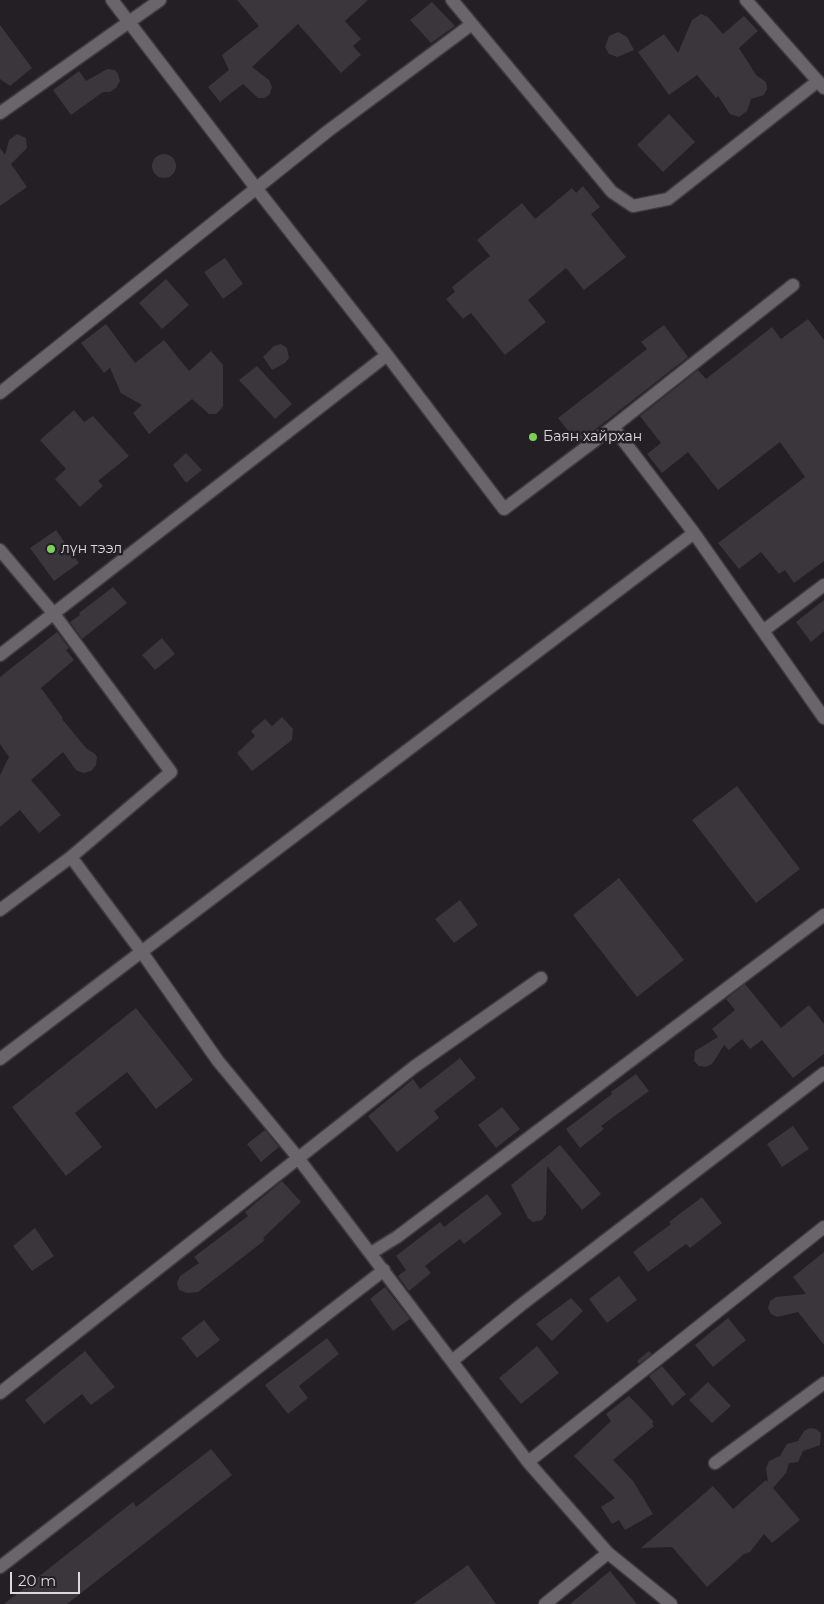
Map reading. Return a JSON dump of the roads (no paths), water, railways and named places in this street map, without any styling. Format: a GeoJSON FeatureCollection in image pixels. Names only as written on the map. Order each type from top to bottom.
{"type":"FeatureCollection","features":[{"type":"Feature","properties":{"kind":"street"},"geometry":{"type":"LineString","coordinates":[[112,0],[504,509],[613,427],[793,285]]}},
{"type":"Feature","properties":{"kind":"street"},"geometry":{"type":"LineString","coordinates":[[0,113],[160,0]]}},
{"type":"Feature","properties":{"kind":"street"},"geometry":{"type":"LineString","coordinates":[[452,0],[612,192],[633,206],[668,199],[821,85],[746,0]]}},
{"type":"Feature","properties":{"kind":"street"},"geometry":{"type":"LineString","coordinates":[[0,393],[328,130],[472,24]]}},
{"type":"Feature","properties":{"kind":"street"},"geometry":{"type":"LineString","coordinates":[[0,655],[387,355]]}},
{"type":"Feature","properties":{"kind":"street"},"geometry":{"type":"LineString","coordinates":[[613,427],[694,533],[824,718]]}},
{"type":"Feature","properties":{"kind":"street"},"geometry":{"type":"LineString","coordinates":[[0,1059],[694,533]]}},
{"type":"Feature","properties":{"kind":"street"},"geometry":{"type":"LineString","coordinates":[[0,550],[54,614],[171,772],[71,857],[0,910]]}},
{"type":"Feature","properties":{"kind":"street"},"geometry":{"type":"LineString","coordinates":[[763,631],[824,585]]}},
{"type":"Feature","properties":{"kind":"street"},"geometry":{"type":"LineString","coordinates":[[71,857],[141,951],[218,1061],[299,1159],[528,1462],[608,1553],[671,1604]]}},
{"type":"Feature","properties":{"kind":"street"},"geometry":{"type":"LineString","coordinates":[[371,1253],[397,1237],[824,915]]}},
{"type":"Feature","properties":{"kind":"street"},"geometry":{"type":"LineString","coordinates":[[0,1393],[414,1067],[541,978]]}},
{"type":"Feature","properties":{"kind":"street"},"geometry":{"type":"LineString","coordinates":[[452,1362],[521,1305],[824,1073]]}},
{"type":"Feature","properties":{"kind":"street"},"geometry":{"type":"LineString","coordinates":[[528,1462],[824,1227]]}},
{"type":"Feature","properties":{"kind":"street"},"geometry":{"type":"LineString","coordinates":[[0,1567],[384,1270]]}},
{"type":"Feature","properties":{"kind":"street"},"geometry":{"type":"LineString","coordinates":[[715,1463],[824,1383]]}},
{"type":"Feature","properties":{"kind":"street"},"geometry":{"type":"LineString","coordinates":[[544,1604],[608,1553]]}},
{"type":"Feature","properties":{"kind":"place","name":"Баян хайрхан"},"geometry":{"type":"Point","coordinates":[533,437]}},
{"type":"Feature","properties":{"kind":"place","name":"лүн тээл"},"geometry":{"type":"Point","coordinates":[51,549]}}]}
